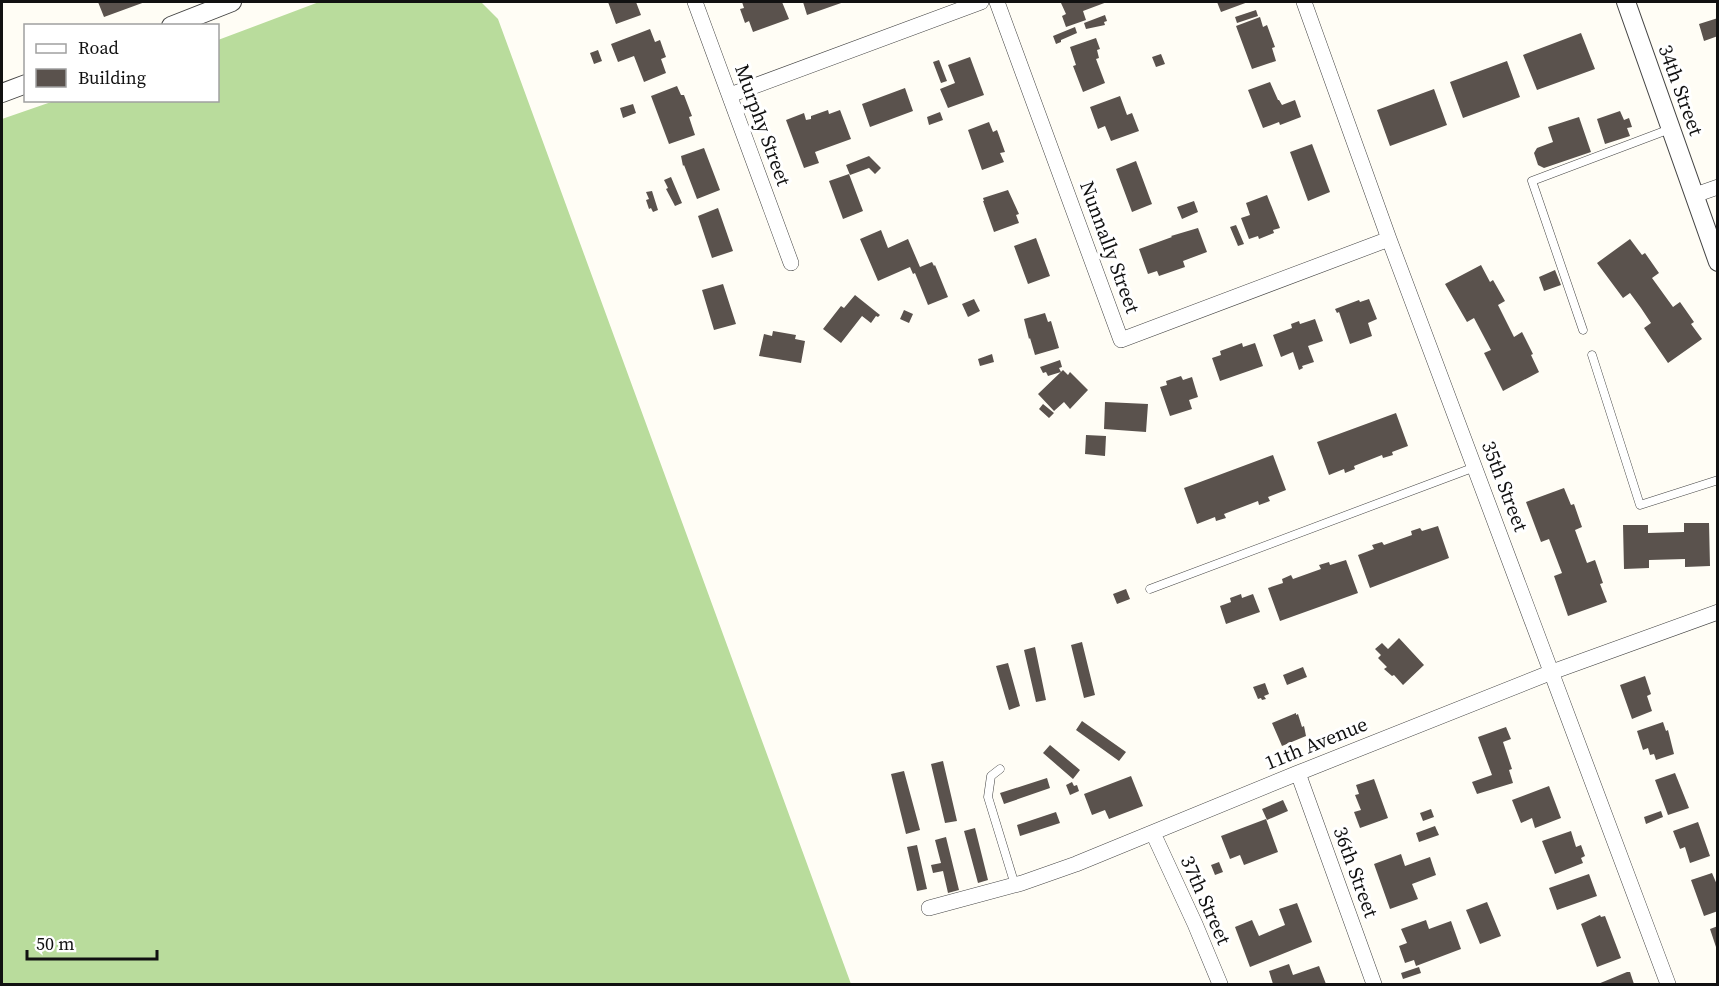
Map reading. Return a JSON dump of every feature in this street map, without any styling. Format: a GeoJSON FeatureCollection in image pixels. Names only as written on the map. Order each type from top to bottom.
{"type":"FeatureCollection","features":[{"type":"Feature","properties":{"kind":"street"},"geometry":{"type":"LineString","coordinates":[[176,24],[232,2]]}},
{"type":"Feature","properties":{"kind":"street","name":"Murphy Street"},"geometry":{"type":"LineString","coordinates":[[695,2],[791,263]]}},
{"type":"Feature","properties":{"kind":"street"},"geometry":{"type":"LineString","coordinates":[[729,95],[981,2]]}},
{"type":"Feature","properties":{"kind":"street","name":"Nunnally Street"},"geometry":{"type":"LineString","coordinates":[[997,2],[1121,340],[1389,239]]}},
{"type":"Feature","properties":{"kind":"street","name":"35th Street"},"geometry":{"type":"LineString","coordinates":[[1304,2],[1389,239],[1668,984]]}},
{"type":"Feature","properties":{"kind":"street","name":"34th Street"},"geometry":{"type":"LineString","coordinates":[[1626,2],[1718,262]]}},
{"type":"Feature","properties":{"kind":"street"},"geometry":{"type":"LineString","coordinates":[[2,93],[24,85]]}},
{"type":"Feature","properties":{"kind":"street"},"geometry":{"type":"LineString","coordinates":[[1695,195],[1718,188]]}},
{"type":"Feature","properties":{"kind":"street","name":"11th Avenue"},"geometry":{"type":"LineString","coordinates":[[929,908],[1015,885],[1076,864],[1552,672],[1718,612]]}},
{"type":"Feature","properties":{"kind":"street","name":"36th Street"},"geometry":{"type":"LineString","coordinates":[[1298,773],[1374,984]]}},
{"type":"Feature","properties":{"kind":"street","name":"37th Street"},"geometry":{"type":"LineString","coordinates":[[1153,833],[1220,984]]}},
{"type":"Feature","properties":{"kind":"lane"},"geometry":{"type":"LineString","coordinates":[[1583,330],[1532,181],[1671,129]]}},
{"type":"Feature","properties":{"kind":"lane"},"geometry":{"type":"LineString","coordinates":[[1592,355],[1640,505],[1718,480]]}},
{"type":"Feature","properties":{"kind":"lane"},"geometry":{"type":"LineString","coordinates":[[1150,589],[1475,466]]}},
{"type":"Feature","properties":{"kind":"lane"},"geometry":{"type":"LineString","coordinates":[[1000,769],[991,776],[988,796],[1015,885]]}},
{"type":"Feature","properties":{"kind":"green space"},"geometry":{"type":"Polygon","coordinates":[[[319,2],[481,2],[498,19],[851,984],[2,984],[2,119],[51,102],[219,102],[219,40],[319,2]]]}},
{"type":"Feature","properties":{"kind":"building"},"geometry":{"type":"Polygon","coordinates":[[[98,2],[145,2],[104,17],[98,2]]]}},
{"type":"Feature","properties":{"kind":"building"},"geometry":{"type":"Polygon","coordinates":[[[608,2],[636,2],[641,15],[616,24],[608,2]]]}},
{"type":"Feature","properties":{"kind":"building"},"geometry":{"type":"Polygon","coordinates":[[[742,2],[782,2],[789,19],[753,32],[749,21],[745,23],[740,9],[744,8],[742,2]]]}},
{"type":"Feature","properties":{"kind":"building"},"geometry":{"type":"Polygon","coordinates":[[[803,2],[844,2],[807,15],[803,2]]]}},
{"type":"Feature","properties":{"kind":"building"},"geometry":{"type":"Polygon","coordinates":[[[1107,2],[1083,11],[1086,20],[1066,27],[1062,16],[1066,14],[1061,3],[1107,2]]]}},
{"type":"Feature","properties":{"kind":"building"},"geometry":{"type":"Polygon","coordinates":[[[1217,2],[1248,2],[1221,12],[1217,2]]]}},
{"type":"Feature","properties":{"kind":"building"},"geometry":{"type":"Polygon","coordinates":[[[1256,10],[1258,16],[1237,23],[1235,17],[1256,10]]]}},
{"type":"Feature","properties":{"kind":"building"},"geometry":{"type":"Polygon","coordinates":[[[1105,15],[1107,21],[1104,22],[1105,25],[1086,29],[1084,23],[1105,15]]]}},
{"type":"Feature","properties":{"kind":"building"},"geometry":{"type":"Polygon","coordinates":[[[1260,17],[1263,27],[1267,25],[1275,47],[1272,48],[1276,61],[1252,69],[1236,26],[1260,17]]]}},
{"type":"Feature","properties":{"kind":"building"},"geometry":{"type":"Polygon","coordinates":[[[1718,18],[1718,36],[1704,41],[1699,24],[1718,18]]]}},
{"type":"Feature","properties":{"kind":"building"},"geometry":{"type":"Polygon","coordinates":[[[1075,27],[1077,33],[1056,44],[1053,36],[1075,27]]]}},
{"type":"Feature","properties":{"kind":"building"},"geometry":{"type":"Polygon","coordinates":[[[650,29],[655,42],[660,40],[666,57],[661,59],[666,73],[644,82],[634,56],[618,62],[611,44],[650,29]]]}},
{"type":"Feature","properties":{"kind":"building"},"geometry":{"type":"Polygon","coordinates":[[[1581,33],[1595,69],[1537,90],[1523,55],[1581,33]]]}},
{"type":"Feature","properties":{"kind":"building"},"geometry":{"type":"Polygon","coordinates":[[[1096,38],[1100,49],[1097,50],[1099,58],[1096,59],[1105,83],[1083,92],[1073,66],[1076,65],[1070,47],[1096,38]]]}},
{"type":"Feature","properties":{"kind":"building"},"geometry":{"type":"Polygon","coordinates":[[[598,50],[602,61],[594,64],[590,53],[598,50]]]}},
{"type":"Feature","properties":{"kind":"building"},"geometry":{"type":"Polygon","coordinates":[[[1161,54],[1165,64],[1156,67],[1152,57],[1161,54]]]}},
{"type":"Feature","properties":{"kind":"building"},"geometry":{"type":"Polygon","coordinates":[[[970,57],[984,95],[948,108],[940,89],[955,83],[948,65],[970,57]]]}},
{"type":"Feature","properties":{"kind":"building"},"geometry":{"type":"Polygon","coordinates":[[[939,60],[947,81],[941,83],[933,62],[939,60]]]}},
{"type":"Feature","properties":{"kind":"building"},"geometry":{"type":"Polygon","coordinates":[[[1507,61],[1520,97],[1463,118],[1450,82],[1507,61]]]}},
{"type":"Feature","properties":{"kind":"building"},"geometry":{"type":"Polygon","coordinates":[[[1270,82],[1282,105],[1295,100],[1301,117],[1280,125],[1279,122],[1263,128],[1248,90],[1270,82]]]}},
{"type":"Feature","properties":{"kind":"building"},"geometry":{"type":"Polygon","coordinates":[[[677,86],[681,95],[684,95],[692,116],[689,117],[695,135],[669,144],[651,96],[677,86]]]}},
{"type":"Feature","properties":{"kind":"building"},"geometry":{"type":"Polygon","coordinates":[[[905,88],[913,111],[870,127],[862,104],[905,88]]]}},
{"type":"Feature","properties":{"kind":"building"},"geometry":{"type":"Polygon","coordinates":[[[1434,89],[1447,125],[1390,146],[1377,110],[1434,89]]]}},
{"type":"Feature","properties":{"kind":"building"},"geometry":{"type":"Polygon","coordinates":[[[1120,96],[1127,115],[1132,113],[1139,131],[1111,141],[1105,126],[1098,129],[1090,107],[1120,96]]]}},
{"type":"Feature","properties":{"kind":"building"},"geometry":{"type":"Polygon","coordinates":[[[633,104],[636,113],[623,118],[620,108],[633,104]]]}},
{"type":"Feature","properties":{"kind":"building"},"geometry":{"type":"Polygon","coordinates":[[[828,110],[829,114],[840,110],[851,139],[815,152],[819,163],[804,168],[786,120],[804,113],[806,120],[811,119],[811,116],[828,110]]]}},
{"type":"Feature","properties":{"kind":"building"},"geometry":{"type":"Polygon","coordinates":[[[1620,111],[1624,120],[1629,118],[1632,127],[1627,128],[1630,136],[1605,144],[1597,119],[1620,111]]]}},
{"type":"Feature","properties":{"kind":"building"},"geometry":{"type":"Polygon","coordinates":[[[940,112],[943,120],[929,125],[927,117],[940,112]]]}},
{"type":"Feature","properties":{"kind":"building"},"geometry":{"type":"Polygon","coordinates":[[[1579,117],[1591,152],[1544,168],[1538,165],[1534,153],[1537,148],[1553,142],[1548,127],[1579,117]]]}},
{"type":"Feature","properties":{"kind":"building"},"geometry":{"type":"Polygon","coordinates":[[[989,122],[993,132],[997,130],[1005,152],[1000,153],[1004,162],[982,170],[968,130],[989,122]]]}},
{"type":"Feature","properties":{"kind":"building"},"geometry":{"type":"Polygon","coordinates":[[[1312,144],[1330,192],[1308,201],[1290,152],[1312,144]]]}},
{"type":"Feature","properties":{"kind":"building"},"geometry":{"type":"Polygon","coordinates":[[[704,148],[720,190],[697,199],[681,156],[704,148]]]}},
{"type":"Feature","properties":{"kind":"building"},"geometry":{"type":"Polygon","coordinates":[[[869,156],[881,168],[875,174],[869,168],[850,175],[846,165],[869,156]]]}},
{"type":"Feature","properties":{"kind":"building"},"geometry":{"type":"Polygon","coordinates":[[[1136,161],[1152,204],[1132,212],[1116,169],[1136,161]]]}},
{"type":"Feature","properties":{"kind":"building"},"geometry":{"type":"Polygon","coordinates":[[[849,174],[863,211],[843,219],[829,181],[849,174]]]}},
{"type":"Feature","properties":{"kind":"building"},"geometry":{"type":"Polygon","coordinates":[[[671,177],[682,203],[675,206],[664,180],[671,177]]]}},
{"type":"Feature","properties":{"kind":"building"},"geometry":{"type":"Polygon","coordinates":[[[1008,190],[1019,214],[1016,215],[1019,223],[994,232],[983,198],[1008,190]]]}},
{"type":"Feature","properties":{"kind":"building"},"geometry":{"type":"Polygon","coordinates":[[[652,191],[658,210],[653,212],[651,208],[649,209],[646,200],[649,199],[646,192],[652,191]]]}},
{"type":"Feature","properties":{"kind":"building"},"geometry":{"type":"Polygon","coordinates":[[[1267,195],[1280,228],[1259,239],[1258,236],[1249,239],[1241,218],[1250,215],[1246,203],[1267,195]]]}},
{"type":"Feature","properties":{"kind":"building"},"geometry":{"type":"Polygon","coordinates":[[[1194,201],[1198,212],[1182,219],[1177,207],[1194,201]]]}},
{"type":"Feature","properties":{"kind":"building"},"geometry":{"type":"Polygon","coordinates":[[[718,208],[733,251],[712,258],[698,216],[718,208]]]}},
{"type":"Feature","properties":{"kind":"building"},"geometry":{"type":"Polygon","coordinates":[[[1236,225],[1244,244],[1238,246],[1230,227],[1236,225]]]}},
{"type":"Feature","properties":{"kind":"building"},"geometry":{"type":"Polygon","coordinates":[[[1198,228],[1207,252],[1183,261],[1185,267],[1159,276],[1157,271],[1148,274],[1139,249],[1198,228]]]}},
{"type":"Feature","properties":{"kind":"building"},"geometry":{"type":"Polygon","coordinates":[[[881,230],[888,248],[908,239],[920,267],[932,262],[935,265],[948,297],[928,305],[915,273],[913,274],[910,267],[878,281],[860,239],[881,230]]]}},
{"type":"Feature","properties":{"kind":"building"},"geometry":{"type":"Polygon","coordinates":[[[1036,238],[1050,276],[1028,284],[1014,246],[1036,238]]]}},
{"type":"Feature","properties":{"kind":"building"},"geometry":{"type":"Polygon","coordinates":[[[1630,239],[1642,255],[1645,253],[1659,273],[1652,278],[1673,307],[1680,302],[1694,322],[1691,324],[1702,339],[1668,363],[1644,328],[1651,323],[1641,308],[1630,293],[1623,298],[1597,263],[1630,239]]]}},
{"type":"Feature","properties":{"kind":"building"},"geometry":{"type":"Polygon","coordinates":[[[1481,265],[1490,282],[1493,280],[1505,301],[1498,305],[1514,337],[1522,332],[1539,372],[1503,391],[1484,353],[1491,350],[1474,318],[1467,322],[1445,284],[1481,265]]]}},
{"type":"Feature","properties":{"kind":"building"},"geometry":{"type":"Polygon","coordinates":[[[1555,270],[1561,285],[1544,291],[1539,277],[1555,270]]]}},
{"type":"Feature","properties":{"kind":"building"},"geometry":{"type":"Polygon","coordinates":[[[723,284],[736,324],[714,330],[702,290],[723,284]]]}},
{"type":"Feature","properties":{"kind":"building"},"geometry":{"type":"Polygon","coordinates":[[[855,295],[880,315],[876,316],[871,323],[862,316],[841,343],[823,329],[841,306],[844,308],[855,295]]]}},
{"type":"Feature","properties":{"kind":"building"},"geometry":{"type":"Polygon","coordinates":[[[974,299],[980,311],[968,317],[962,304],[974,299]]]}},
{"type":"Feature","properties":{"kind":"building"},"geometry":{"type":"Polygon","coordinates":[[[1369,299],[1377,319],[1368,323],[1372,336],[1350,344],[1339,312],[1337,313],[1335,309],[1359,300],[1360,302],[1369,299]]]}},
{"type":"Feature","properties":{"kind":"building"},"geometry":{"type":"Polygon","coordinates":[[[904,310],[913,314],[909,323],[900,319],[904,310]]]}},
{"type":"Feature","properties":{"kind":"building"},"geometry":{"type":"Polygon","coordinates":[[[1045,313],[1048,322],[1051,321],[1059,348],[1035,355],[1024,319],[1045,313]]]}},
{"type":"Feature","properties":{"kind":"building"},"geometry":{"type":"Polygon","coordinates":[[[1315,319],[1323,341],[1308,346],[1314,362],[1302,366],[1303,368],[1299,370],[1293,352],[1281,357],[1273,335],[1292,328],[1291,324],[1299,321],[1300,324],[1315,319]]]}},
{"type":"Feature","properties":{"kind":"building"},"geometry":{"type":"Polygon","coordinates":[[[773,331],[796,335],[795,339],[805,341],[801,363],[759,356],[764,334],[772,336],[773,331]]]}},
{"type":"Feature","properties":{"kind":"building"},"geometry":{"type":"Polygon","coordinates":[[[1242,343],[1243,347],[1255,343],[1263,366],[1220,381],[1212,358],[1221,355],[1220,351],[1242,343]]]}},
{"type":"Feature","properties":{"kind":"building"},"geometry":{"type":"Polygon","coordinates":[[[992,354],[994,362],[980,366],[978,359],[992,354]]]}},
{"type":"Feature","properties":{"kind":"building"},"geometry":{"type":"Polygon","coordinates":[[[1060,360],[1061,372],[1048,376],[1046,372],[1043,373],[1040,367],[1060,360]]]}},
{"type":"Feature","properties":{"kind":"building"},"geometry":{"type":"Polygon","coordinates":[[[1063,370],[1068,375],[1070,372],[1088,390],[1070,409],[1064,402],[1054,411],[1038,394],[1063,370]]]}},
{"type":"Feature","properties":{"kind":"building"},"geometry":{"type":"Polygon","coordinates":[[[1181,376],[1183,380],[1192,377],[1198,397],[1189,400],[1192,409],[1170,416],[1160,387],[1167,385],[1166,381],[1181,376]]]}},
{"type":"Feature","properties":{"kind":"building"},"geometry":{"type":"Polygon","coordinates":[[[1105,402],[1148,404],[1146,432],[1104,429],[1105,402]]]}},
{"type":"Feature","properties":{"kind":"building"},"geometry":{"type":"Polygon","coordinates":[[[1043,404],[1054,413],[1049,418],[1039,409],[1043,404]]]}},
{"type":"Feature","properties":{"kind":"building"},"geometry":{"type":"Polygon","coordinates":[[[1396,413],[1408,446],[1392,452],[1393,455],[1383,458],[1382,455],[1354,466],[1355,469],[1345,473],[1344,469],[1329,475],[1317,442],[1396,413]]]}},
{"type":"Feature","properties":{"kind":"building"},"geometry":{"type":"Polygon","coordinates":[[[1086,435],[1106,436],[1105,456],[1085,454],[1086,435]]]}},
{"type":"Feature","properties":{"kind":"building"},"geometry":{"type":"Polygon","coordinates":[[[1273,455],[1286,490],[1268,497],[1270,501],[1259,505],[1258,501],[1224,514],[1226,518],[1216,521],[1215,517],[1197,524],[1184,488],[1273,455]]]}},
{"type":"Feature","properties":{"kind":"building"},"geometry":{"type":"Polygon","coordinates":[[[1564,488],[1571,505],[1574,504],[1582,527],[1575,530],[1587,563],[1595,560],[1607,602],[1568,616],[1554,576],[1562,573],[1549,539],[1541,542],[1526,502],[1564,488]]]}},
{"type":"Feature","properties":{"kind":"building"},"geometry":{"type":"Polygon","coordinates":[[[1684,523],[1709,523],[1710,566],[1685,567],[1685,559],[1649,560],[1649,568],[1624,569],[1623,525],[1648,525],[1648,533],[1684,532],[1684,523]]]}},
{"type":"Feature","properties":{"kind":"building"},"geometry":{"type":"Polygon","coordinates":[[[1438,526],[1449,558],[1370,588],[1358,555],[1374,549],[1372,545],[1382,542],[1384,545],[1412,535],[1411,531],[1420,528],[1422,531],[1438,526]]]}},
{"type":"Feature","properties":{"kind":"building"},"geometry":{"type":"Polygon","coordinates":[[[1346,560],[1358,593],[1280,621],[1268,588],[1283,583],[1282,579],[1291,575],[1293,579],[1321,569],[1319,565],[1329,562],[1330,565],[1346,560]]]}},
{"type":"Feature","properties":{"kind":"building"},"geometry":{"type":"Polygon","coordinates":[[[1126,589],[1130,599],[1117,604],[1113,594],[1126,589]]]}},
{"type":"Feature","properties":{"kind":"building"},"geometry":{"type":"Polygon","coordinates":[[[1241,594],[1242,598],[1253,594],[1260,612],[1226,624],[1220,606],[1231,602],[1230,598],[1241,594]]]}},
{"type":"Feature","properties":{"kind":"building"},"geometry":{"type":"Polygon","coordinates":[[[1399,638],[1424,665],[1403,685],[1394,675],[1392,676],[1384,669],[1387,667],[1378,658],[1381,655],[1375,649],[1382,643],[1388,649],[1399,638]]]}},
{"type":"Feature","properties":{"kind":"building"},"geometry":{"type":"Polygon","coordinates":[[[1082,642],[1095,695],[1084,698],[1071,645],[1082,642]]]}},
{"type":"Feature","properties":{"kind":"building"},"geometry":{"type":"Polygon","coordinates":[[[1035,647],[1046,700],[1036,702],[1024,650],[1035,647]]]}},
{"type":"Feature","properties":{"kind":"building"},"geometry":{"type":"Polygon","coordinates":[[[1008,663],[1020,706],[1009,710],[996,666],[1008,663]]]}},
{"type":"Feature","properties":{"kind":"building"},"geometry":{"type":"Polygon","coordinates":[[[1303,667],[1307,677],[1287,685],[1283,675],[1303,667]]]}},
{"type":"Feature","properties":{"kind":"building"},"geometry":{"type":"Polygon","coordinates":[[[1645,676],[1651,694],[1647,696],[1652,711],[1632,719],[1620,685],[1645,676]]]}},
{"type":"Feature","properties":{"kind":"building"},"geometry":{"type":"Polygon","coordinates":[[[1265,683],[1269,694],[1264,696],[1266,699],[1258,699],[1253,687],[1265,683]]]}},
{"type":"Feature","properties":{"kind":"building"},"geometry":{"type":"Polygon","coordinates":[[[1296,713],[1302,727],[1304,726],[1306,736],[1282,746],[1272,723],[1296,713]]]}},
{"type":"Feature","properties":{"kind":"building"},"geometry":{"type":"Polygon","coordinates":[[[1082,721],[1126,752],[1119,761],[1076,730],[1082,721]]]}},
{"type":"Feature","properties":{"kind":"building"},"geometry":{"type":"Polygon","coordinates":[[[1663,722],[1666,731],[1668,730],[1674,754],[1656,760],[1654,754],[1650,755],[1648,748],[1643,750],[1637,731],[1663,722]]]}},
{"type":"Feature","properties":{"kind":"building"},"geometry":{"type":"Polygon","coordinates":[[[1506,727],[1511,739],[1503,742],[1512,769],[1509,770],[1513,783],[1477,794],[1472,782],[1492,775],[1478,737],[1506,727]]]}},
{"type":"Feature","properties":{"kind":"building"},"geometry":{"type":"Polygon","coordinates":[[[1050,745],[1080,770],[1073,779],[1043,753],[1050,745]]]}},
{"type":"Feature","properties":{"kind":"building"},"geometry":{"type":"Polygon","coordinates":[[[943,761],[957,821],[945,823],[931,764],[943,761]]]}},
{"type":"Feature","properties":{"kind":"building"},"geometry":{"type":"Polygon","coordinates":[[[904,771],[920,830],[906,834],[891,774],[904,771]]]}},
{"type":"Feature","properties":{"kind":"building"},"geometry":{"type":"Polygon","coordinates":[[[1675,773],[1689,808],[1668,815],[1655,780],[1675,773]]]}},
{"type":"Feature","properties":{"kind":"building"},"geometry":{"type":"Polygon","coordinates":[[[1131,776],[1143,806],[1109,819],[1105,810],[1092,815],[1084,794],[1131,776]]]}},
{"type":"Feature","properties":{"kind":"building"},"geometry":{"type":"Polygon","coordinates":[[[1047,778],[1050,788],[1004,804],[1000,793],[1047,778]]]}},
{"type":"Feature","properties":{"kind":"building"},"geometry":{"type":"Polygon","coordinates":[[[1374,779],[1388,818],[1360,828],[1354,812],[1361,810],[1355,795],[1359,794],[1356,785],[1374,779]]]}},
{"type":"Feature","properties":{"kind":"building"},"geometry":{"type":"Polygon","coordinates":[[[1072,782],[1074,786],[1077,785],[1079,791],[1070,795],[1066,785],[1072,782]]]}},
{"type":"Feature","properties":{"kind":"building"},"geometry":{"type":"Polygon","coordinates":[[[1549,786],[1561,818],[1535,828],[1532,818],[1521,823],[1512,800],[1549,786]]]}},
{"type":"Feature","properties":{"kind":"building"},"geometry":{"type":"Polygon","coordinates":[[[1283,800],[1288,811],[1267,820],[1262,809],[1283,800]]]}},
{"type":"Feature","properties":{"kind":"building"},"geometry":{"type":"Polygon","coordinates":[[[1431,809],[1434,817],[1423,821],[1420,813],[1431,809]]]}},
{"type":"Feature","properties":{"kind":"building"},"geometry":{"type":"Polygon","coordinates":[[[1661,811],[1663,817],[1646,824],[1644,817],[1661,811]]]}},
{"type":"Feature","properties":{"kind":"building"},"geometry":{"type":"Polygon","coordinates":[[[1056,812],[1060,823],[1020,836],[1017,825],[1056,812]]]}},
{"type":"Feature","properties":{"kind":"building"},"geometry":{"type":"Polygon","coordinates":[[[1266,819],[1278,852],[1244,865],[1240,855],[1230,859],[1221,836],[1266,819]]]}},
{"type":"Feature","properties":{"kind":"building"},"geometry":{"type":"Polygon","coordinates":[[[1698,822],[1710,856],[1690,863],[1685,847],[1680,849],[1673,831],[1698,822]]]}},
{"type":"Feature","properties":{"kind":"building"},"geometry":{"type":"Polygon","coordinates":[[[1435,826],[1439,835],[1419,842],[1416,833],[1435,826]]]}},
{"type":"Feature","properties":{"kind":"building"},"geometry":{"type":"Polygon","coordinates":[[[975,828],[988,880],[978,883],[964,831],[975,828]]]}},
{"type":"Feature","properties":{"kind":"building"},"geometry":{"type":"Polygon","coordinates":[[[1571,831],[1576,847],[1581,845],[1585,856],[1581,858],[1583,863],[1555,874],[1542,841],[1571,831]]]}},
{"type":"Feature","properties":{"kind":"building"},"geometry":{"type":"Polygon","coordinates":[[[946,837],[959,890],[948,893],[943,871],[933,873],[931,865],[941,863],[935,840],[946,837]]]}},
{"type":"Feature","properties":{"kind":"building"},"geometry":{"type":"Polygon","coordinates":[[[917,845],[927,889],[917,891],[907,847],[917,845]]]}},
{"type":"Feature","properties":{"kind":"building"},"geometry":{"type":"Polygon","coordinates":[[[1401,854],[1405,866],[1430,857],[1436,875],[1412,884],[1418,899],[1390,909],[1374,864],[1401,854]]]}},
{"type":"Feature","properties":{"kind":"building"},"geometry":{"type":"Polygon","coordinates":[[[1219,862],[1223,872],[1215,875],[1211,865],[1219,862]]]}},
{"type":"Feature","properties":{"kind":"building"},"geometry":{"type":"Polygon","coordinates":[[[1712,873],[1718,887],[1718,911],[1704,916],[1691,880],[1712,873]]]}},
{"type":"Feature","properties":{"kind":"building"},"geometry":{"type":"Polygon","coordinates":[[[1589,874],[1597,896],[1557,910],[1549,888],[1589,874]]]}},
{"type":"Feature","properties":{"kind":"building"},"geometry":{"type":"Polygon","coordinates":[[[1487,902],[1501,936],[1480,944],[1466,910],[1487,902]]]}},
{"type":"Feature","properties":{"kind":"building"},"geometry":{"type":"Polygon","coordinates":[[[1297,903],[1312,942],[1250,967],[1235,927],[1252,920],[1259,936],[1285,925],[1279,909],[1297,903]]]}},
{"type":"Feature","properties":{"kind":"building"},"geometry":{"type":"Polygon","coordinates":[[[1600,915],[1605,916],[1621,958],[1597,967],[1581,924],[1600,915]]]}},
{"type":"Feature","properties":{"kind":"building"},"geometry":{"type":"Polygon","coordinates":[[[1426,920],[1429,929],[1451,921],[1461,949],[1416,966],[1414,960],[1405,963],[1399,946],[1407,943],[1401,929],[1426,920]]]}},
{"type":"Feature","properties":{"kind":"building"},"geometry":{"type":"Polygon","coordinates":[[[1718,926],[1718,950],[1717,950],[1710,929],[1718,926]]]}},
{"type":"Feature","properties":{"kind":"building"},"geometry":{"type":"Polygon","coordinates":[[[1289,964],[1293,975],[1319,966],[1326,984],[1273,984],[1269,971],[1289,964]]]}},
{"type":"Feature","properties":{"kind":"building"},"geometry":{"type":"Polygon","coordinates":[[[1419,967],[1421,973],[1403,979],[1401,973],[1419,967]]]}},
{"type":"Feature","properties":{"kind":"building"},"geometry":{"type":"Polygon","coordinates":[[[1630,972],[1634,984],[1598,984],[1630,972]]]}}]}
